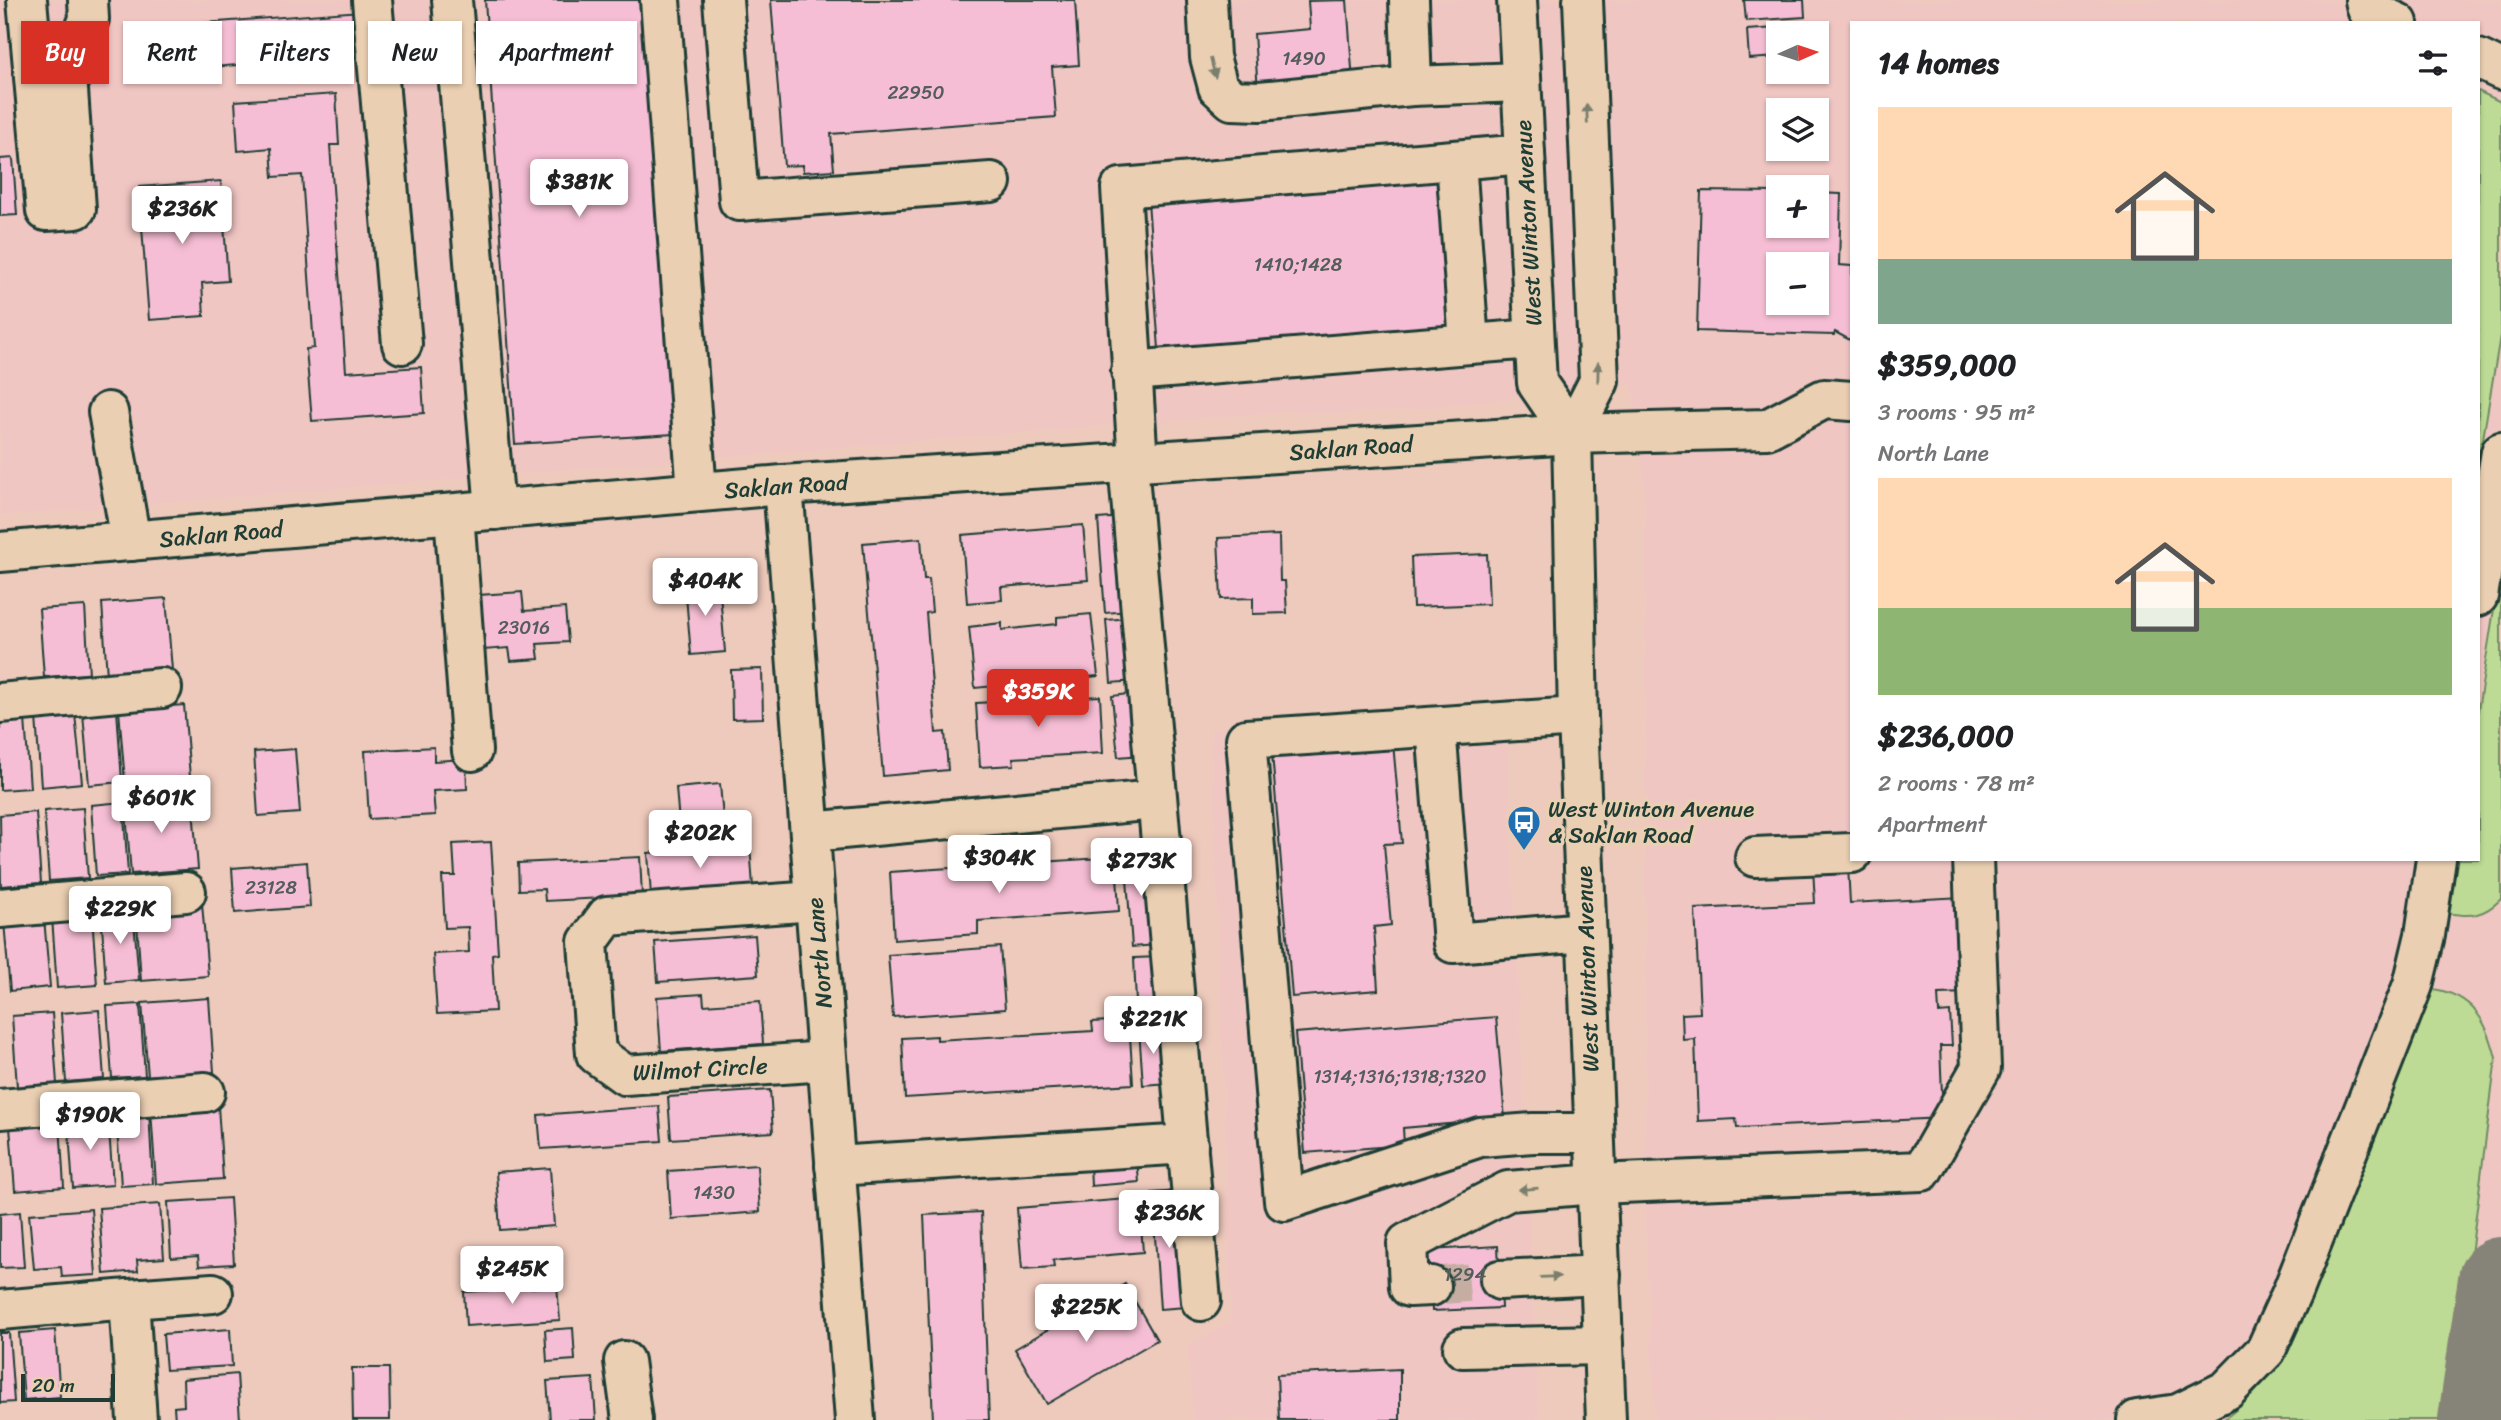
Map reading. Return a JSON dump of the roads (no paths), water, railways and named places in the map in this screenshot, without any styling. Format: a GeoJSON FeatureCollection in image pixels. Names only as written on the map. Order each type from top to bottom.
{"type":"FeatureCollection","features":[{"type":"Feature","properties":{"kind":"street"},"geometry":{"type":"LineString","coordinates":[[27,0],[46,211],[76,209],[67,75],[89,19],[88,0]]}},
{"type":"Feature","properties":{"kind":"street"},"geometry":{"type":"LineString","coordinates":[[372,0],[402,344]]}},
{"type":"Feature","properties":{"kind":"street"},"geometry":{"type":"LineString","coordinates":[[452,0],[495,510]]}},
{"type":"Feature","properties":{"kind":"street"},"geometry":{"type":"LineString","coordinates":[[660,0],[697,492]]}},
{"type":"Feature","properties":{"kind":"street"},"geometry":{"type":"LineString","coordinates":[[723,0],[739,201],[991,182]]}},
{"type":"Feature","properties":{"kind":"street"},"geometry":{"type":"LineString","coordinates":[[1207,0],[1210,57],[1218,87],[1232,100],[1260,101],[1412,86],[1521,82]]}},
{"type":"Feature","properties":{"kind":"street"},"geometry":{"type":"LineString","coordinates":[[1409,0],[1412,86]]}},
{"type":"Feature","properties":{"kind":"street","name":"West Winton Avenue"},"geometry":{"type":"LineString","coordinates":[[1517,0],[1536,383],[1572,434]]}},
{"type":"Feature","properties":{"kind":"street","name":"West Winton Avenue"},"geometry":{"type":"LineString","coordinates":[[1583,0],[1599,381],[1572,434],[1578,718],[1606,1420]]}},
{"type":"Feature","properties":{"kind":"street"},"geometry":{"type":"LineString","coordinates":[[2365,0],[2367,9],[2394,21]]}},
{"type":"Feature","properties":{"kind":"street"},"geometry":{"type":"LineString","coordinates":[[2480,60],[2501,70]]}},
{"type":"Feature","properties":{"kind":"street"},"geometry":{"type":"LineString","coordinates":[[1201,1301],[1136,548],[1131,371],[1121,188],[1525,154]]}},
{"type":"Feature","properties":{"kind":"street"},"geometry":{"type":"LineString","coordinates":[[1456,160],[1469,344]]}},
{"type":"Feature","properties":{"kind":"street"},"geometry":{"type":"LineString","coordinates":[[1131,371],[1534,339]]}},
{"type":"Feature","properties":{"kind":"street","name":"Saklan Road"},"geometry":{"type":"LineString","coordinates":[[0,552],[783,485],[1572,434],[1767,429],[1824,399],[1850,401]]}},
{"type":"Feature","properties":{"kind":"street"},"geometry":{"type":"LineString","coordinates":[[108,412],[131,541]]}},
{"type":"Feature","properties":{"kind":"street"},"geometry":{"type":"LineString","coordinates":[[2480,583],[2501,452]]}},
{"type":"Feature","properties":{"kind":"street","name":"North Lane"},"geometry":{"type":"LineString","coordinates":[[783,485],[855,1420]]}},
{"type":"Feature","properties":{"kind":"street"},"geometry":{"type":"LineString","coordinates":[[454,514],[472,751]]}},
{"type":"Feature","properties":{"kind":"street"},"geometry":{"type":"LineString","coordinates":[[0,703],[162,688]]}},
{"type":"Feature","properties":{"kind":"street"},"geometry":{"type":"LineString","coordinates":[[1578,718],[1246,739],[1284,1201],[1480,1138],[1533,1133],[1593,1133]]}},
{"type":"Feature","properties":{"kind":"street"},"geometry":{"type":"LineString","coordinates":[[1436,727],[1453,943],[1586,932]]}},
{"type":"Feature","properties":{"kind":"street"},"geometry":{"type":"LineString","coordinates":[[810,832],[1156,800]]}},
{"type":"Feature","properties":{"kind":"street"},"geometry":{"type":"LineString","coordinates":[[1755,857],[1850,853]]}},
{"type":"Feature","properties":{"kind":"street"},"geometry":{"type":"LineString","coordinates":[[1431,1286],[1409,1287],[1408,1243],[1508,1191],[1596,1184],[1922,1171],[1980,1068],[1973,861]]}},
{"type":"Feature","properties":{"kind":"street"},"geometry":{"type":"LineString","coordinates":[[2137,1420],[2178,1414],[2227,1390],[2266,1350],[2293,1290],[2413,985],[2425,935],[2436,861]]}},
{"type":"Feature","properties":{"kind":"street"},"geometry":{"type":"LineString","coordinates":[[0,908],[186,892]]}},
{"type":"Feature","properties":{"kind":"street","name":"Wilmot Circle"},"geometry":{"type":"LineString","coordinates":[[815,901],[607,916],[588,942],[595,1042],[596,1054],[625,1075],[827,1061]]}},
{"type":"Feature","properties":{"kind":"street"},"geometry":{"type":"LineString","coordinates":[[0,1109],[205,1092]]}},
{"type":"Feature","properties":{"kind":"street"},"geometry":{"type":"LineString","coordinates":[[835,1166],[1188,1144]]}},
{"type":"Feature","properties":{"kind":"street"},"geometry":{"type":"LineString","coordinates":[[1500,1280],[1601,1275]]}},
{"type":"Feature","properties":{"kind":"street"},"geometry":{"type":"LineString","coordinates":[[0,1310],[213,1293]]}},
{"type":"Feature","properties":{"kind":"street"},"geometry":{"type":"LineString","coordinates":[[128,1299],[137,1420]]}},
{"type":"Feature","properties":{"kind":"street"},"geometry":{"type":"LineString","coordinates":[[1463,1348],[1603,1345]]}},
{"type":"Feature","properties":{"kind":"street"},"geometry":{"type":"LineString","coordinates":[[624,1361],[632,1420]]}},
{"type":"Feature","properties":{"kind":"tunnel"},"geometry":{"type":"LineString","coordinates":[[1431,1286],[1500,1280]]}},
{"type":"Feature","properties":{"kind":"place","name":"West Winton Avenue & Saklan Road"},"geometry":{"type":"Point","coordinates":[1524,852]}}]}
